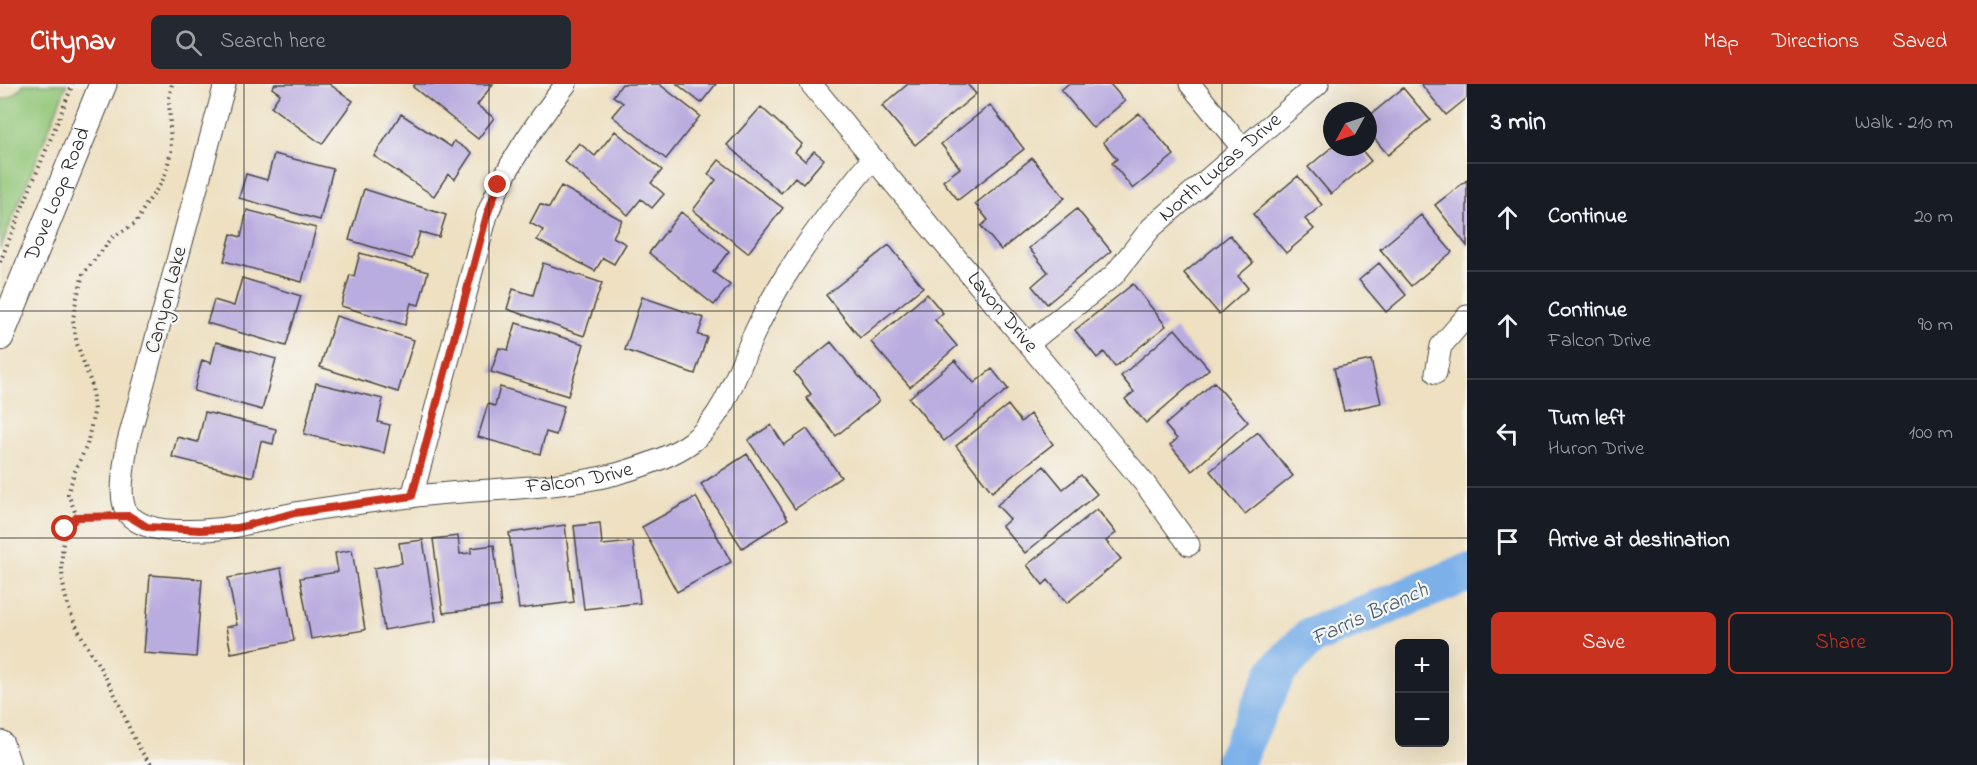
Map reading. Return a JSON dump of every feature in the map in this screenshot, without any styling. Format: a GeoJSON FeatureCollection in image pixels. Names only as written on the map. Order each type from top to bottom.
{"type":"FeatureCollection","features":[{"type":"Feature","properties":{"kind":"main road","name":"Dove Loop Road"},"geometry":{"type":"LineString","coordinates":[[0,337],[103,84]]}},
{"type":"Feature","properties":{"kind":"main road"},"geometry":{"type":"LineString","coordinates":[[0,744],[8,765]]}},
{"type":"Feature","properties":{"kind":"street","name":"Canyon Lake"},"geometry":{"type":"LineString","coordinates":[[129,516],[122,494],[127,445],[225,84]]}},
{"type":"Feature","properties":{"kind":"street"},"geometry":{"type":"LineString","coordinates":[[412,496],[487,215],[498,185],[517,151],[566,84]]}},
{"type":"Feature","properties":{"kind":"street","name":"Lavon Drive"},"geometry":{"type":"LineString","coordinates":[[811,84],[1145,484],[1189,545]]}},
{"type":"Feature","properties":{"kind":"street"},"geometry":{"type":"LineString","coordinates":[[1190,84],[1242,148]]}},
{"type":"Feature","properties":{"kind":"street","name":"North Lucas Drive"},"geometry":{"type":"LineString","coordinates":[[1028,344],[1114,275],[1151,228],[1318,84]]}},
{"type":"Feature","properties":{"kind":"street","name":"Falcon Drive"},"geometry":{"type":"LineString","coordinates":[[129,516],[147,527],[201,530],[237,528],[295,513],[412,496],[570,483],[646,465],[692,442],[710,425],[729,394],[754,333],[777,290],[839,198],[873,158]]}},
{"type":"Feature","properties":{"kind":"street"},"geometry":{"type":"LineString","coordinates":[[1436,373],[1441,346],[1467,316]]}},
{"type":"Feature","properties":{"kind":"path"},"geometry":{"type":"LineString","coordinates":[[0,262],[73,84]]}},
{"type":"Feature","properties":{"kind":"path"},"geometry":{"type":"LineString","coordinates":[[77,517],[68,494],[74,473],[87,445],[94,412],[92,386],[77,344],[73,320],[76,301],[83,274],[113,237],[136,223],[144,206],[162,182],[171,151],[169,98],[172,84]]}},
{"type":"Feature","properties":{"kind":"path"},"geometry":{"type":"LineString","coordinates":[[129,516],[77,517],[65,529],[62,544],[62,570],[66,603],[79,633],[112,690],[141,754],[153,765]]}},
{"type":"Feature","properties":{"kind":"green space"},"geometry":{"type":"Polygon","coordinates":[[[23,84],[67,84],[0,249],[0,100],[14,95],[23,84]]]}},
{"type":"Feature","properties":{"kind":"building"},"geometry":{"type":"Polygon","coordinates":[[[275,84],[329,84],[353,101],[322,144],[271,107],[280,94],[272,88],[275,84]]]}},
{"type":"Feature","properties":{"kind":"building"},"geometry":{"type":"Polygon","coordinates":[[[415,84],[493,84],[477,105],[494,118],[478,139],[413,87],[415,84]]]}},
{"type":"Feature","properties":{"kind":"building"},"geometry":{"type":"Polygon","coordinates":[[[622,84],[659,84],[700,116],[666,159],[612,116],[623,103],[613,96],[622,84]]]}},
{"type":"Feature","properties":{"kind":"building"},"geometry":{"type":"Polygon","coordinates":[[[677,84],[716,84],[701,103],[677,84]]]}},
{"type":"Feature","properties":{"kind":"building"},"geometry":{"type":"Polygon","coordinates":[[[908,84],[967,84],[976,94],[915,145],[882,106],[908,84]]]}},
{"type":"Feature","properties":{"kind":"building"},"geometry":{"type":"Polygon","coordinates":[[[1068,84],[1110,84],[1125,101],[1093,128],[1061,90],[1068,84]]]}},
{"type":"Feature","properties":{"kind":"building"},"geometry":{"type":"Polygon","coordinates":[[[1421,84],[1467,84],[1467,98],[1446,115],[1421,84]]]}},
{"type":"Feature","properties":{"kind":"building"},"geometry":{"type":"Polygon","coordinates":[[[1403,88],[1430,120],[1388,155],[1377,142],[1377,110],[1403,88]]]}},
{"type":"Feature","properties":{"kind":"building"},"geometry":{"type":"Polygon","coordinates":[[[990,105],[1024,149],[958,200],[943,181],[960,168],[941,144],[990,105]]]}},
{"type":"Feature","properties":{"kind":"building"},"geometry":{"type":"Polygon","coordinates":[[[761,107],[802,144],[795,152],[805,161],[814,151],[824,159],[803,184],[795,177],[781,193],[727,145],[761,107]]]}},
{"type":"Feature","properties":{"kind":"building"},"geometry":{"type":"Polygon","coordinates":[[[1139,113],[1174,155],[1133,189],[1112,163],[1117,159],[1103,142],[1139,113]]]}},
{"type":"Feature","properties":{"kind":"building"},"geometry":{"type":"Polygon","coordinates":[[[401,114],[451,147],[454,141],[472,153],[455,179],[448,174],[434,196],[374,156],[401,114]]]}},
{"type":"Feature","properties":{"kind":"building"},"geometry":{"type":"Polygon","coordinates":[[[615,131],[662,170],[651,183],[664,194],[652,208],[641,199],[628,215],[564,161],[579,143],[595,156],[615,131]]]}},
{"type":"Feature","properties":{"kind":"building"},"geometry":{"type":"Polygon","coordinates":[[[274,154],[333,169],[320,220],[239,198],[246,174],[267,180],[274,154]]]}},
{"type":"Feature","properties":{"kind":"building"},"geometry":{"type":"Polygon","coordinates":[[[1323,154],[1367,156],[1371,161],[1331,194],[1308,167],[1323,154]]]}},
{"type":"Feature","properties":{"kind":"building"},"geometry":{"type":"Polygon","coordinates":[[[1032,158],[1065,198],[1001,250],[981,226],[988,220],[975,204],[1032,158]]]}},
{"type":"Feature","properties":{"kind":"building"},"geometry":{"type":"Polygon","coordinates":[[[719,160],[783,208],[748,253],[693,210],[716,180],[708,174],[719,160]]]}},
{"type":"Feature","properties":{"kind":"building"},"geometry":{"type":"Polygon","coordinates":[[[1298,176],[1322,205],[1305,219],[1314,229],[1286,253],[1253,214],[1298,176]]]}},
{"type":"Feature","properties":{"kind":"building"},"geometry":{"type":"Polygon","coordinates":[[[1467,180],[1467,246],[1435,205],[1467,180]]]}},
{"type":"Feature","properties":{"kind":"building"},"geometry":{"type":"Polygon","coordinates":[[[561,186],[622,220],[613,237],[626,244],[614,264],[603,258],[595,271],[537,240],[543,230],[530,223],[540,204],[549,208],[561,186]]]}},
{"type":"Feature","properties":{"kind":"building"},"geometry":{"type":"Polygon","coordinates":[[[364,189],[446,215],[439,237],[420,232],[412,259],[349,240],[364,189]]]}},
{"type":"Feature","properties":{"kind":"building"},"geometry":{"type":"Polygon","coordinates":[[[1077,209],[1111,251],[1047,304],[1032,286],[1048,272],[1029,248],[1077,209]]]}},
{"type":"Feature","properties":{"kind":"building"},"geometry":{"type":"Polygon","coordinates":[[[247,210],[316,228],[302,282],[224,261],[231,234],[241,237],[247,210]]]}},
{"type":"Feature","properties":{"kind":"building"},"geometry":{"type":"Polygon","coordinates":[[[681,212],[729,251],[713,272],[730,285],[714,305],[649,253],[681,212]]]}},
{"type":"Feature","properties":{"kind":"building"},"geometry":{"type":"Polygon","coordinates":[[[1421,215],[1452,252],[1411,286],[1380,249],[1421,215]]]}},
{"type":"Feature","properties":{"kind":"building"},"geometry":{"type":"Polygon","coordinates":[[[1230,235],[1253,263],[1238,276],[1248,288],[1219,314],[1184,273],[1230,235]]]}},
{"type":"Feature","properties":{"kind":"building"},"geometry":{"type":"Polygon","coordinates":[[[889,245],[923,287],[860,338],[826,295],[889,245]]]}},
{"type":"Feature","properties":{"kind":"building"},"geometry":{"type":"Polygon","coordinates":[[[360,253],[428,272],[419,305],[411,303],[405,325],[341,306],[350,275],[354,276],[360,253]]]}},
{"type":"Feature","properties":{"kind":"building"},"geometry":{"type":"Polygon","coordinates":[[[543,263],[602,283],[584,336],[507,309],[513,289],[533,295],[543,263]]]}},
{"type":"Feature","properties":{"kind":"building"},"geometry":{"type":"Polygon","coordinates":[[[1379,263],[1406,295],[1386,312],[1359,280],[1379,263]]]}},
{"type":"Feature","properties":{"kind":"building"},"geometry":{"type":"Polygon","coordinates":[[[242,278],[301,296],[286,346],[207,323],[214,300],[234,306],[242,278]]]}},
{"type":"Feature","properties":{"kind":"building"},"geometry":{"type":"Polygon","coordinates":[[[1133,284],[1166,326],[1115,367],[1104,352],[1097,358],[1075,330],[1133,284]]]}},
{"type":"Feature","properties":{"kind":"building"},"geometry":{"type":"Polygon","coordinates":[[[927,294],[943,313],[935,320],[957,346],[910,387],[871,342],[927,294]]]}},
{"type":"Feature","properties":{"kind":"building"},"geometry":{"type":"Polygon","coordinates":[[[642,297],[704,318],[698,335],[707,337],[695,374],[625,350],[642,297]]]}},
{"type":"Feature","properties":{"kind":"building"},"geometry":{"type":"Polygon","coordinates":[[[336,316],[414,340],[398,392],[320,367],[336,316]]]}},
{"type":"Feature","properties":{"kind":"building"},"geometry":{"type":"Polygon","coordinates":[[[516,323],[584,344],[568,396],[491,372],[499,348],[508,350],[516,323]]]}},
{"type":"Feature","properties":{"kind":"building"},"geometry":{"type":"Polygon","coordinates":[[[1175,329],[1209,369],[1146,423],[1125,399],[1134,392],[1121,376],[1175,329]]]}},
{"type":"Feature","properties":{"kind":"building"},"geometry":{"type":"Polygon","coordinates":[[[216,342],[276,359],[262,410],[194,391],[202,360],[211,363],[216,342]]]}},
{"type":"Feature","properties":{"kind":"building"},"geometry":{"type":"Polygon","coordinates":[[[831,342],[879,401],[836,436],[806,398],[811,394],[794,372],[831,342]]]}},
{"type":"Feature","properties":{"kind":"building"},"geometry":{"type":"Polygon","coordinates":[[[955,360],[974,383],[992,369],[1008,389],[944,441],[909,398],[955,360]]]}},
{"type":"Feature","properties":{"kind":"building"},"geometry":{"type":"Polygon","coordinates":[[[1371,360],[1381,403],[1344,411],[1334,368],[1371,360]]]}},
{"type":"Feature","properties":{"kind":"building"},"geometry":{"type":"Polygon","coordinates":[[[1214,382],[1248,422],[1192,471],[1170,445],[1177,439],[1165,425],[1214,382]]]}},
{"type":"Feature","properties":{"kind":"building"},"geometry":{"type":"Polygon","coordinates":[[[316,383],[383,399],[378,422],[390,425],[384,453],[304,434],[316,383]]]}},
{"type":"Feature","properties":{"kind":"building"},"geometry":{"type":"Polygon","coordinates":[[[500,387],[564,406],[556,435],[546,432],[540,454],[478,437],[488,404],[495,406],[500,387]]]}},
{"type":"Feature","properties":{"kind":"building"},"geometry":{"type":"Polygon","coordinates":[[[1008,405],[1021,422],[1030,414],[1053,444],[992,492],[956,446],[1008,405]]]}},
{"type":"Feature","properties":{"kind":"building"},"geometry":{"type":"Polygon","coordinates":[[[205,412],[276,429],[273,444],[261,441],[253,477],[172,457],[177,437],[198,442],[205,412]]]}},
{"type":"Feature","properties":{"kind":"building"},"geometry":{"type":"Polygon","coordinates":[[[771,425],[784,445],[807,429],[841,477],[795,509],[748,440],[771,425]]]}},
{"type":"Feature","properties":{"kind":"building"},"geometry":{"type":"Polygon","coordinates":[[[1258,432],[1293,476],[1245,514],[1210,471],[1258,432]]]}},
{"type":"Feature","properties":{"kind":"building"},"geometry":{"type":"Polygon","coordinates":[[[747,454],[788,519],[742,548],[701,484],[747,454]]]}},
{"type":"Feature","properties":{"kind":"building"},"geometry":{"type":"Polygon","coordinates":[[[1044,466],[1063,489],[1081,475],[1097,494],[1025,553],[1002,526],[1010,519],[997,505],[1044,466]]]}},
{"type":"Feature","properties":{"kind":"building"},"geometry":{"type":"Polygon","coordinates":[[[696,497],[731,562],[677,592],[642,527],[696,497]]]}},
{"type":"Feature","properties":{"kind":"building"},"geometry":{"type":"Polygon","coordinates":[[[1097,509],[1116,533],[1106,541],[1121,559],[1067,603],[1048,580],[1043,585],[1027,565],[1097,509]]]}},
{"type":"Feature","properties":{"kind":"building"},"geometry":{"type":"Polygon","coordinates":[[[600,523],[602,545],[633,542],[640,603],[584,609],[574,526],[600,523]]]}},
{"type":"Feature","properties":{"kind":"building"},"geometry":{"type":"Polygon","coordinates":[[[565,525],[574,602],[519,609],[509,533],[565,525]]]}},
{"type":"Feature","properties":{"kind":"building"},"geometry":{"type":"Polygon","coordinates":[[[458,536],[460,554],[471,553],[471,548],[494,545],[501,606],[443,613],[433,539],[458,536]]]}},
{"type":"Feature","properties":{"kind":"building"},"geometry":{"type":"Polygon","coordinates":[[[423,540],[436,621],[384,630],[374,568],[402,563],[399,543],[423,540]]]}},
{"type":"Feature","properties":{"kind":"building"},"geometry":{"type":"Polygon","coordinates":[[[352,550],[365,630],[311,639],[300,578],[338,572],[335,553],[352,550]]]}},
{"type":"Feature","properties":{"kind":"building"},"geometry":{"type":"Polygon","coordinates":[[[281,568],[294,641],[231,653],[226,627],[237,625],[228,578],[281,568]]]}},
{"type":"Feature","properties":{"kind":"building"},"geometry":{"type":"Polygon","coordinates":[[[150,575],[202,579],[196,657],[144,653],[150,575]]]}},
{"type":"Feature","properties":{"kind":"waterway","name":"Farris Branch"},"geometry":{"type":"LineString","coordinates":[[1233,765],[1277,671],[1311,636],[1467,573]]}},
{"type":"Feature","properties":{"kind":"route"},"geometry":{"type":"LineString","coordinates":[[65,529],[77,517],[129,516],[147,527],[160,529],[237,528],[295,513],[412,496],[487,215],[498,185]]}}]}
